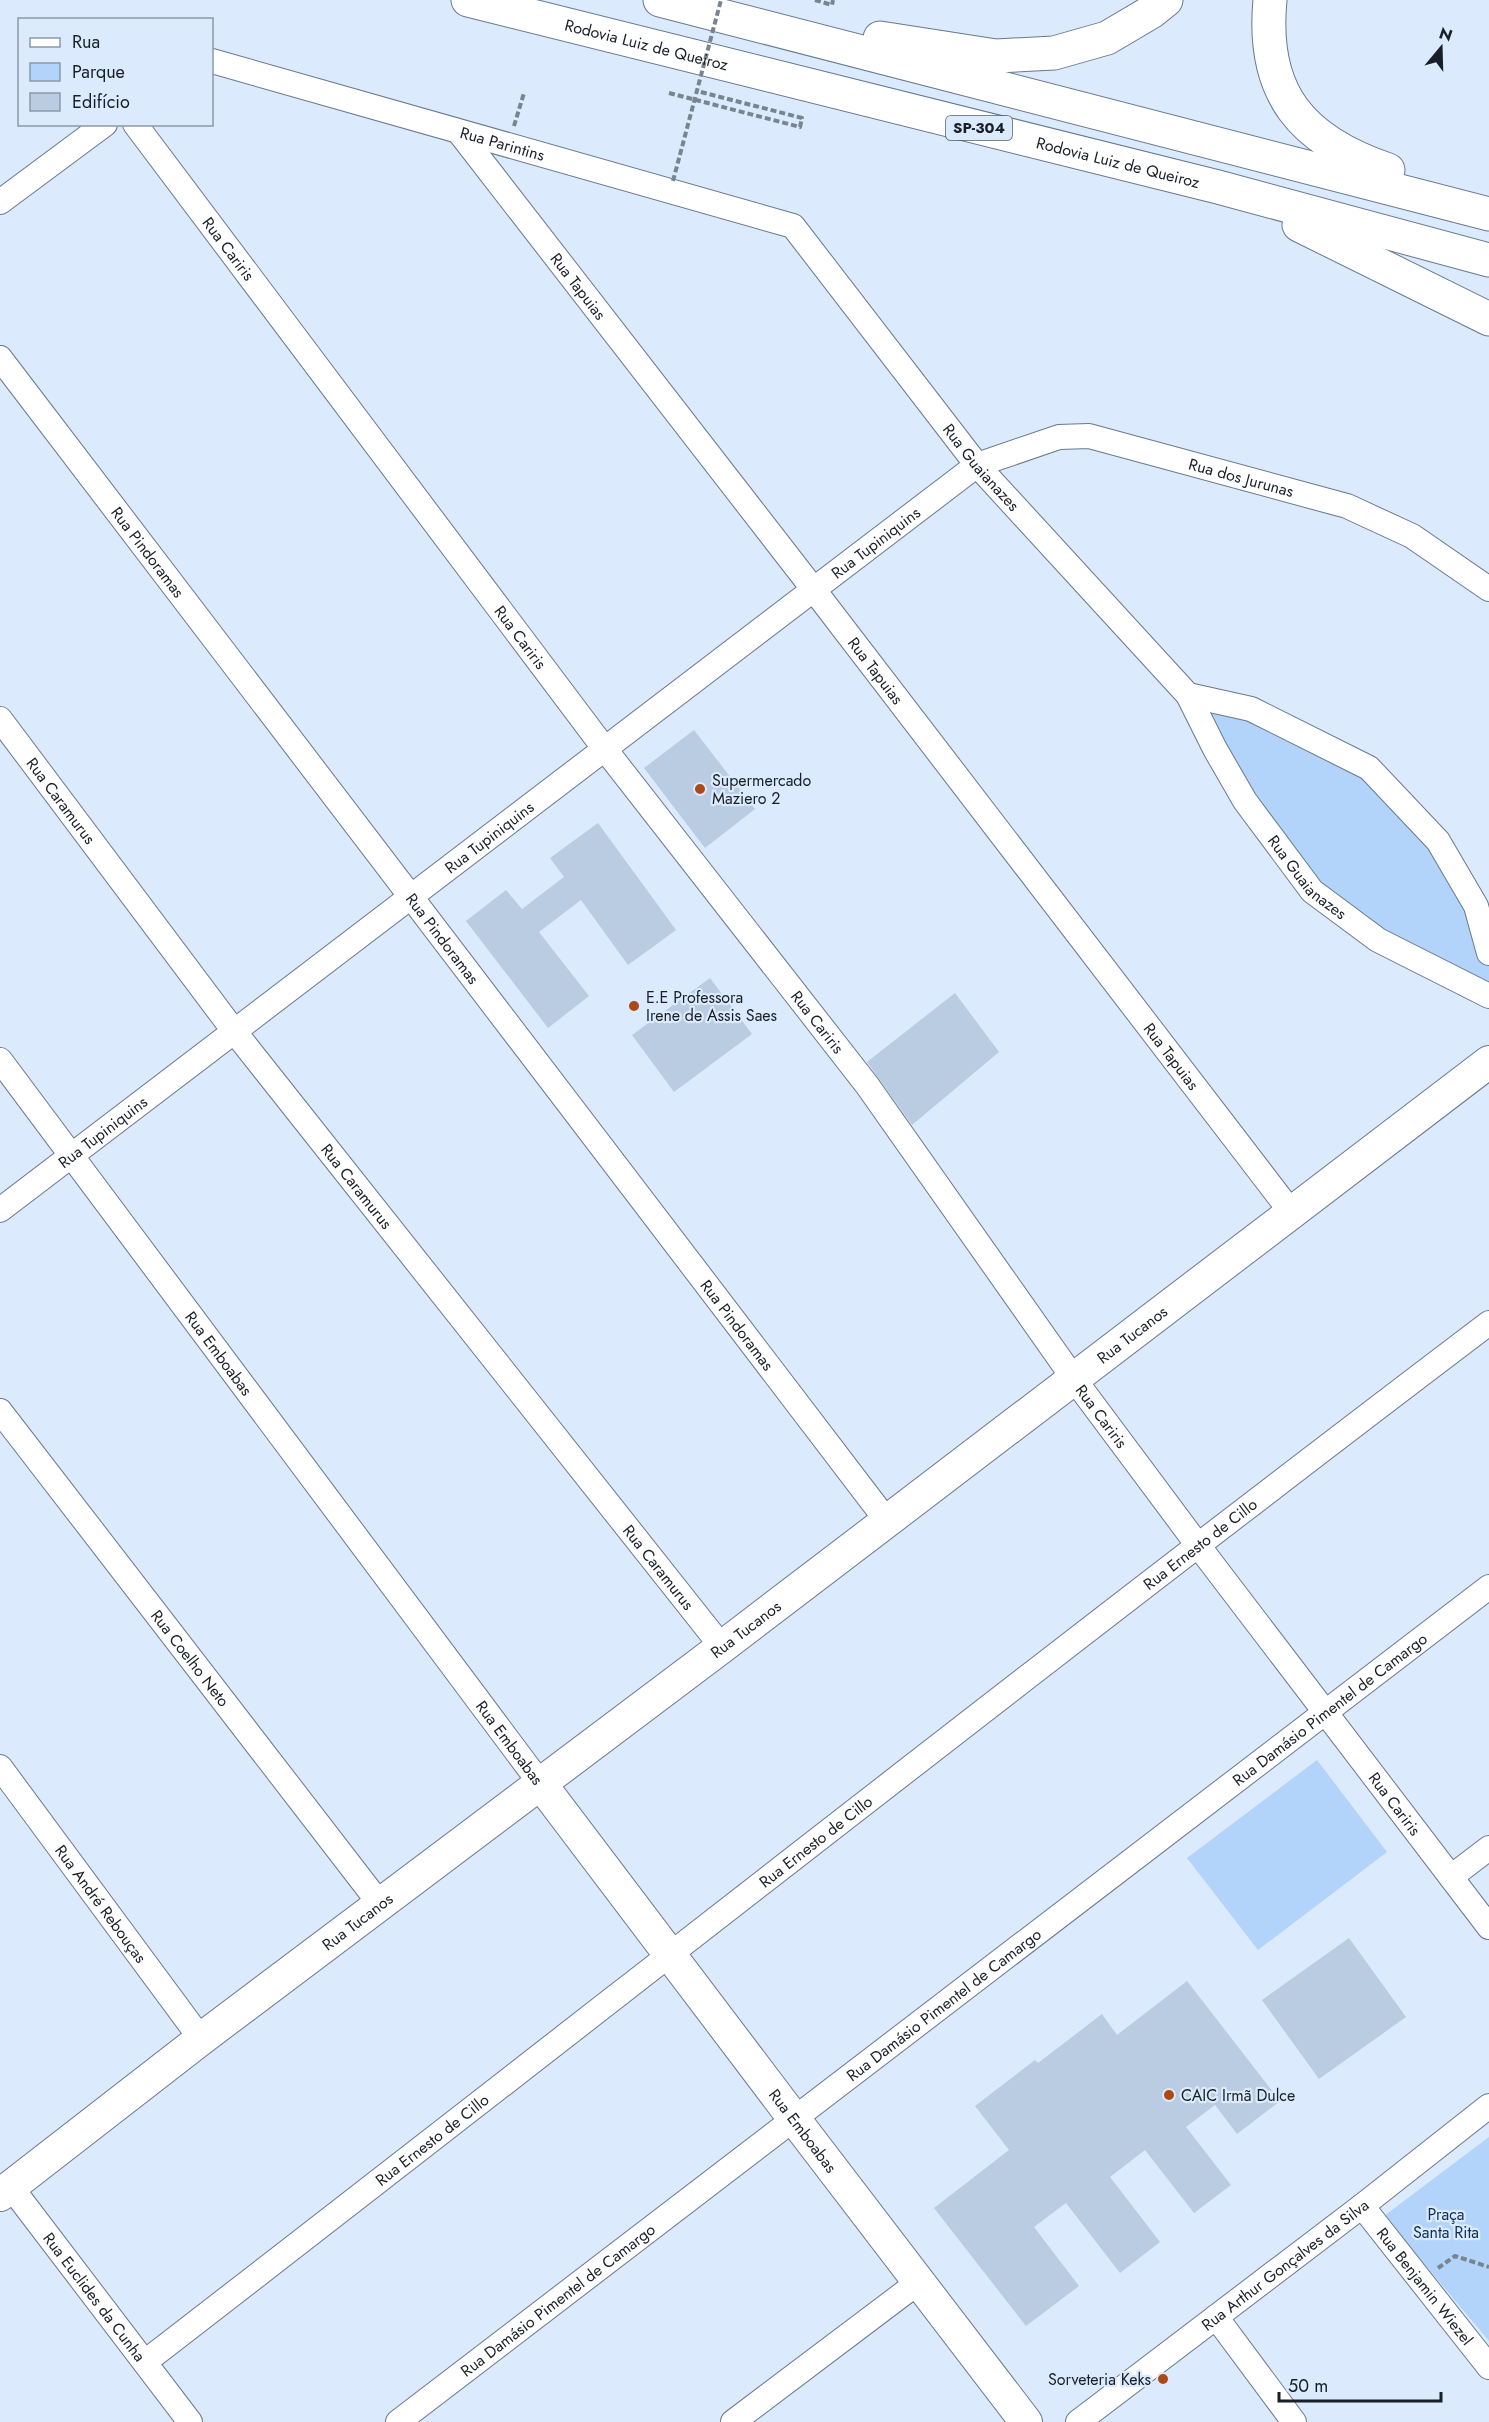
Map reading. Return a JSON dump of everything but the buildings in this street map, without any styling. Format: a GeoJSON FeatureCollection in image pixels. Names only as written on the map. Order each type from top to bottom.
{"type":"FeatureCollection","features":[{"type":"Feature","properties":{"kind":"highway","name":"Rodovia Luiz de Queiroz"},"geometry":{"type":"LineString","coordinates":[[468,0],[1218,188],[1489,260]]}},
{"type":"Feature","properties":{"kind":"highway","name":"SP-304"},"geometry":{"type":"LineString","coordinates":[[660,0],[709,5],[1489,214]]}},
{"type":"Feature","properties":{"kind":"highway"},"geometry":{"type":"LineString","coordinates":[[709,5],[996,56],[1054,53],[1107,38],[1151,12],[1166,0]]}},
{"type":"Feature","properties":{"kind":"highway"},"geometry":{"type":"LineString","coordinates":[[1270,0],[1267,28],[1272,65],[1289,104],[1322,140],[1358,160],[1489,204]]}},
{"type":"Feature","properties":{"kind":"highway"},"geometry":{"type":"LineString","coordinates":[[1218,188],[1386,266],[1489,319]]}},
{"type":"Feature","properties":{"kind":"street","name":"Rua Parintins"},"geometry":{"type":"LineString","coordinates":[[213,61],[794,226]]}},
{"type":"Feature","properties":{"kind":"street"},"geometry":{"type":"LineString","coordinates":[[0,202],[102,126]]}},
{"type":"Feature","properties":{"kind":"street","name":"Rua Cariris"},"geometry":{"type":"LineString","coordinates":[[137,126],[604,748],[867,1085],[1074,1379],[1489,1927]]}},
{"type":"Feature","properties":{"kind":"street","name":"Rua Tapuias"},"geometry":{"type":"LineString","coordinates":[[459,132],[1291,1212]]}},
{"type":"Feature","properties":{"kind":"street","name":"Rua Guaianazes"},"geometry":{"type":"LineString","coordinates":[[794,226],[977,465],[1188,695],[1245,801],[1312,891],[1378,940],[1489,996]]}},
{"type":"Feature","properties":{"kind":"street","name":"Rua Pindoramas"},"geometry":{"type":"LineString","coordinates":[[0,358],[887,1521]]}},
{"type":"Feature","properties":{"kind":"street","name":"Rua dos Jurunas"},"geometry":{"type":"LineString","coordinates":[[977,465],[1059,437],[1089,436],[1347,506],[1412,536],[1489,589]]}},
{"type":"Feature","properties":{"kind":"street","name":"Rua Tupiniquins"},"geometry":{"type":"LineString","coordinates":[[0,1210],[977,465]]}},
{"type":"Feature","properties":{"kind":"street"},"geometry":{"type":"LineString","coordinates":[[1188,695],[1251,709],[1369,768],[1438,841],[1476,906],[1489,953]]}},
{"type":"Feature","properties":{"kind":"street","name":"Rua Caramurus"},"geometry":{"type":"LineString","coordinates":[[0,719],[234,1031],[722,1647]]}},
{"type":"Feature","properties":{"kind":"street","name":"Rua Emboabas"},"geometry":{"type":"LineString","coordinates":[[0,1060],[540,1783],[1026,2422]]}},
{"type":"Feature","properties":{"kind":"street","name":"Rua Tucanos"},"geometry":{"type":"LineString","coordinates":[[4,2185],[722,1647],[1489,1062]]}},
{"type":"Feature","properties":{"kind":"street","name":"Rua Ernesto de Cillo"},"geometry":{"type":"LineString","coordinates":[[145,2362],[671,1956],[1197,1544],[1489,1323]]}},
{"type":"Feature","properties":{"kind":"street","name":"Rua Coelho Neto"},"geometry":{"type":"LineString","coordinates":[[0,1411],[380,1904]]}},
{"type":"Feature","properties":{"kind":"street","name":"Rua Damásio Pimentel de Camargo"},"geometry":{"type":"LineString","coordinates":[[398,2422],[1489,1587]]}},
{"type":"Feature","properties":{"kind":"street","name":"Rua André Rebouças"},"geometry":{"type":"LineString","coordinates":[[0,1767],[201,2039]]}},
{"type":"Feature","properties":{"kind":"street"},"geometry":{"type":"LineString","coordinates":[[1451,1877],[1489,1848]]}},
{"type":"Feature","properties":{"kind":"street","name":"Rua Arthur Gonçalves da Silva"},"geometry":{"type":"LineString","coordinates":[[1078,2422],[1362,2206],[1489,2106]]}},
{"type":"Feature","properties":{"kind":"street","name":"Rua Euclides da Cunha"},"geometry":{"type":"LineString","coordinates":[[4,2185],[190,2422]]}},
{"type":"Feature","properties":{"kind":"street","name":"Rua Benjamin Wiezel"},"geometry":{"type":"LineString","coordinates":[[1362,2206],[1489,2367]]}},
{"type":"Feature","properties":{"kind":"street"},"geometry":{"type":"LineString","coordinates":[[733,2422],[920,2281]]}},
{"type":"Feature","properties":{"kind":"street"},"geometry":{"type":"LineString","coordinates":[[1216,2317],[1294,2422]]}},
{"type":"Feature","properties":{"kind":"path"},"geometry":{"type":"LineString","coordinates":[[815,0],[832,5],[833,0]]}},
{"type":"Feature","properties":{"kind":"path"},"geometry":{"type":"LineString","coordinates":[[673,181],[697,91],[709,5]]}},
{"type":"Feature","properties":{"kind":"path"},"geometry":{"type":"LineString","coordinates":[[669,93],[800,127],[802,118],[697,91]]}},
{"type":"Feature","properties":{"kind":"path"},"geometry":{"type":"LineString","coordinates":[[509,147],[524,93]]}},
{"type":"Feature","properties":{"kind":"path"},"geometry":{"type":"LineString","coordinates":[[1420,2280],[1455,2256],[1489,2267]]}},
{"type":"Feature","properties":{"kind":"green space"},"geometry":{"type":"Polygon","coordinates":[[[1188,695],[1369,768],[1438,841],[1489,953],[1489,996],[1312,891],[1188,695]]]}},
{"type":"Feature","properties":{"kind":"green space"},"geometry":{"type":"Polygon","coordinates":[[[1317,1760],[1387,1852],[1258,1950],[1187,1858],[1317,1760]]]}},
{"type":"Feature","properties":{"kind":"green space","name":"Praça Santa Rita"},"geometry":{"type":"Polygon","coordinates":[[[1489,2137],[1489,2341],[1384,2216],[1489,2137]]]}},
{"type":"Feature","properties":{"kind":"place","name":"Supermercado Maziero 2"},"geometry":{"type":"Point","coordinates":[700,789]}},
{"type":"Feature","properties":{"kind":"place","name":"E.E Professora Irene de Assis Saes"},"geometry":{"type":"Point","coordinates":[634,1006]}},
{"type":"Feature","properties":{"kind":"place","name":"CAIC Irmã Dulce"},"geometry":{"type":"Point","coordinates":[1169,2095]}},
{"type":"Feature","properties":{"kind":"place","name":"Sorveteria Keks"},"geometry":{"type":"Point","coordinates":[1163,2379]}}]}
